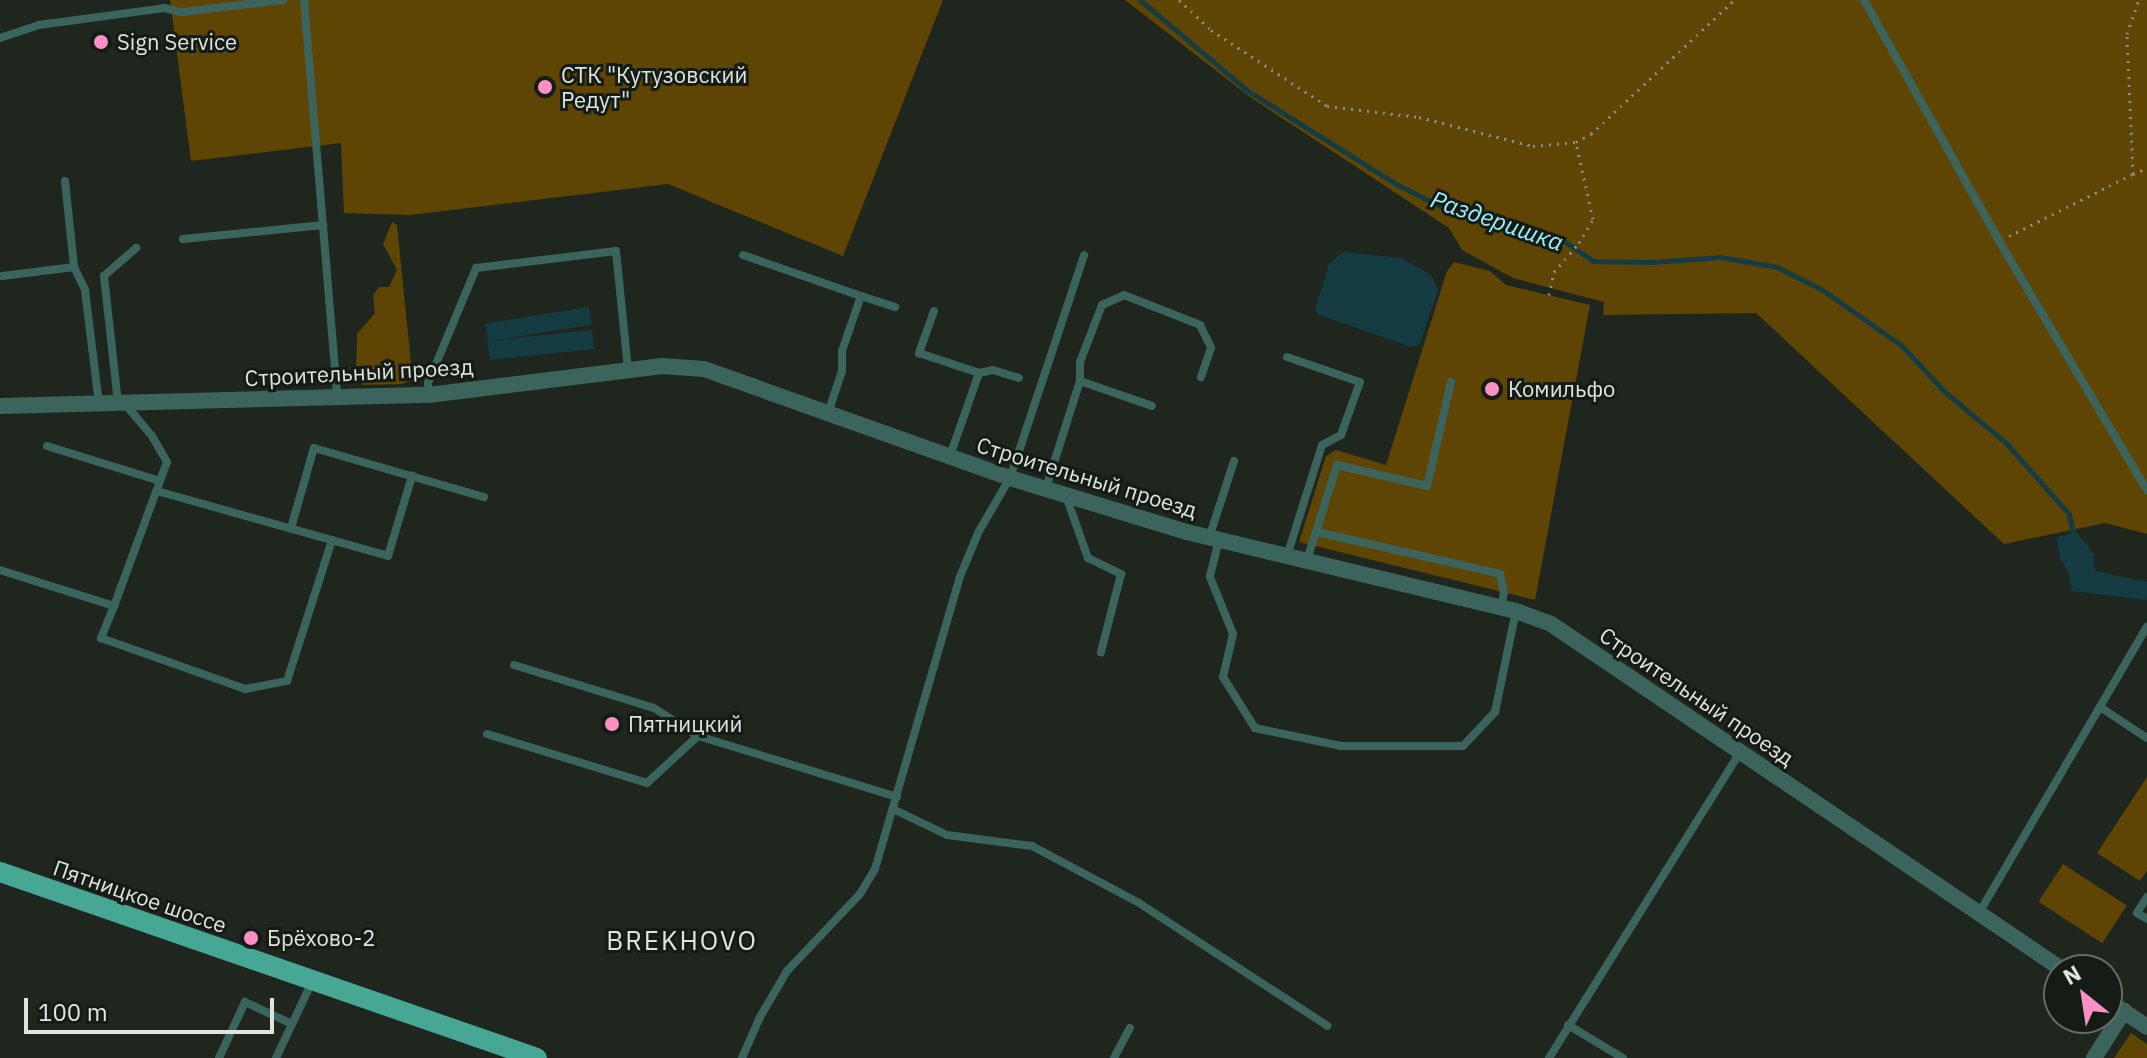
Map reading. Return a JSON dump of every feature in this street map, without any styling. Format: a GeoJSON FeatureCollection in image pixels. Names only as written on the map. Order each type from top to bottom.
{"type":"FeatureCollection","features":[{"type":"Feature","properties":{"kind":"main road","name":"Пятницкое шоссе"},"geometry":{"type":"LineString","coordinates":[[0,872],[537,1058]]}},
{"type":"Feature","properties":{"kind":"street","name":"Строительный проезд"},"geometry":{"type":"LineString","coordinates":[[0,406],[429,395],[662,366],[704,369],[1010,478],[1214,539],[1508,609],[1572,637],[2043,957]]}},
{"type":"Feature","properties":{"kind":"street"},"geometry":{"type":"LineString","coordinates":[[2094,1058],[2124,1011],[2145,1022]]}},
{"type":"Feature","properties":{"kind":"lane"},"geometry":{"type":"LineString","coordinates":[[0,38],[39,25],[164,8],[181,12],[283,0]]}},
{"type":"Feature","properties":{"kind":"lane"},"geometry":{"type":"LineString","coordinates":[[304,0],[337,395]]}},
{"type":"Feature","properties":{"kind":"lane"},"geometry":{"type":"LineString","coordinates":[[1864,0],[1999,241],[2147,490]]}},
{"type":"Feature","properties":{"kind":"lane"},"geometry":{"type":"LineString","coordinates":[[65,181],[74,267],[85,290],[99,405]]}},
{"type":"Feature","properties":{"kind":"lane"},"geometry":{"type":"LineString","coordinates":[[183,239],[323,225]]}},
{"type":"Feature","properties":{"kind":"lane"},"geometry":{"type":"LineString","coordinates":[[136,248],[104,276],[121,404],[152,436],[167,462],[101,638],[245,689],[287,681],[332,540]]}},
{"type":"Feature","properties":{"kind":"lane"},"geometry":{"type":"LineString","coordinates":[[429,395],[428,383],[476,268],[616,251],[628,370]]}},
{"type":"Feature","properties":{"kind":"lane"},"geometry":{"type":"LineString","coordinates":[[743,255],[895,307]]}},
{"type":"Feature","properties":{"kind":"lane"},"geometry":{"type":"LineString","coordinates":[[742,1058],[760,1017],[787,971],[860,894],[875,869],[959,579],[979,531],[1010,478],[1084,255]]}},
{"type":"Feature","properties":{"kind":"lane"},"geometry":{"type":"LineString","coordinates":[[2,276],[74,267]]}},
{"type":"Feature","properties":{"kind":"lane"},"geometry":{"type":"LineString","coordinates":[[1046,489],[1080,381],[1080,362],[1102,305],[1124,295],[1200,325],[1211,348],[1201,377]]}},
{"type":"Feature","properties":{"kind":"lane"},"geometry":{"type":"LineString","coordinates":[[828,413],[842,371],[842,351],[861,296]]}},
{"type":"Feature","properties":{"kind":"lane"},"geometry":{"type":"LineString","coordinates":[[934,311],[919,353],[979,373],[993,370],[1019,378]]}},
{"type":"Feature","properties":{"kind":"lane"},"geometry":{"type":"LineString","coordinates":[[1287,357],[1360,382],[1341,435],[1322,445],[1287,556]]}},
{"type":"Feature","properties":{"kind":"lane"},"geometry":{"type":"LineString","coordinates":[[950,457],[979,373]]}},
{"type":"Feature","properties":{"kind":"lane"},"geometry":{"type":"LineString","coordinates":[[1080,381],[1152,406]]}},
{"type":"Feature","properties":{"kind":"lane"},"geometry":{"type":"LineString","coordinates":[[1307,561],[1337,465],[1427,486],[1451,382]]}},
{"type":"Feature","properties":{"kind":"lane"},"geometry":{"type":"LineString","coordinates":[[47,446],[160,481]]}},
{"type":"Feature","properties":{"kind":"lane"},"geometry":{"type":"LineString","coordinates":[[291,528],[314,448],[484,497]]}},
{"type":"Feature","properties":{"kind":"lane"},"geometry":{"type":"LineString","coordinates":[[1234,461],[1214,539],[1210,577],[1233,634],[1223,677],[1255,728],[1341,746],[1463,746],[1495,712],[1508,609],[1500,574],[1317,532]]}},
{"type":"Feature","properties":{"kind":"lane"},"geometry":{"type":"LineString","coordinates":[[157,491],[388,556],[412,476]]}},
{"type":"Feature","properties":{"kind":"lane"},"geometry":{"type":"LineString","coordinates":[[1066,495],[1088,558],[1121,574],[1101,652]]}},
{"type":"Feature","properties":{"kind":"lane"},"geometry":{"type":"LineString","coordinates":[[0,570],[114,606]]}},
{"type":"Feature","properties":{"kind":"lane"},"geometry":{"type":"LineString","coordinates":[[1979,914],[2147,627]]}},
{"type":"Feature","properties":{"kind":"lane"},"geometry":{"type":"LineString","coordinates":[[514,665],[654,708],[698,736],[897,797]]}},
{"type":"Feature","properties":{"kind":"lane"},"geometry":{"type":"LineString","coordinates":[[2100,707],[2147,738]]}},
{"type":"Feature","properties":{"kind":"lane"},"geometry":{"type":"LineString","coordinates":[[487,734],[647,783],[698,736]]}},
{"type":"Feature","properties":{"kind":"lane"},"geometry":{"type":"LineString","coordinates":[[1549,1058],[1740,752]]}},
{"type":"Feature","properties":{"kind":"lane"},"geometry":{"type":"LineString","coordinates":[[893,809],[947,835],[1032,846],[1139,903],[1328,1026]]}},
{"type":"Feature","properties":{"kind":"lane"},"geometry":{"type":"LineString","coordinates":[[2147,897],[2137,913],[2147,919]]}},
{"type":"Feature","properties":{"kind":"lane"},"geometry":{"type":"LineString","coordinates":[[276,1058],[313,981]]}},
{"type":"Feature","properties":{"kind":"lane"},"geometry":{"type":"LineString","coordinates":[[219,1058],[245,1002],[292,1024]]}},
{"type":"Feature","properties":{"kind":"lane"},"geometry":{"type":"LineString","coordinates":[[1568,1025],[1623,1058]]}},
{"type":"Feature","properties":{"kind":"lane"},"geometry":{"type":"LineString","coordinates":[[1114,1058],[1130,1028]]}},
{"type":"Feature","properties":{"kind":"path"},"geometry":{"type":"LineString","coordinates":[[1179,0],[1211,30],[1327,106],[1419,117],[1533,146],[1576,142],[1610,118],[1734,0]]}},
{"type":"Feature","properties":{"kind":"path"},"geometry":{"type":"LineString","coordinates":[[2133,174],[2127,34],[2139,0]]}},
{"type":"Feature","properties":{"kind":"path"},"geometry":{"type":"LineString","coordinates":[[1549,295],[1554,272],[1579,243],[1593,219],[1593,205],[1576,142]]}},
{"type":"Feature","properties":{"kind":"path"},"geometry":{"type":"LineString","coordinates":[[1999,241],[2147,168]]}},
{"type":"Feature","properties":{"kind":"shaded area","name":"СТК \"Кутузовский Редут\""},"geometry":{"type":"Polygon","coordinates":[[[170,0],[943,0],[843,256],[668,184],[410,215],[344,213],[341,143],[191,161],[170,0]]]}},
{"type":"Feature","properties":{"kind":"shaded area"},"geometry":{"type":"Polygon","coordinates":[[[1125,0],[2147,0],[2147,534],[2105,523],[2004,544],[1756,313],[1603,315],[1604,302],[1513,278],[1462,250],[1449,228],[1250,97],[1125,0]]]}},
{"type":"Feature","properties":{"kind":"shaded area"},"geometry":{"type":"Polygon","coordinates":[[[392,222],[397,225],[411,380],[402,384],[363,385],[356,378],[357,334],[375,313],[373,295],[379,287],[389,287],[397,270],[383,244],[392,222]]]}},
{"type":"Feature","properties":{"kind":"shaded area","name":"Комильфо"},"geometry":{"type":"Polygon","coordinates":[[[1454,262],[1490,271],[1506,285],[1590,305],[1535,600],[1299,542],[1326,456],[1336,450],[1386,465],[1447,271],[1454,262]]]}},
{"type":"Feature","properties":{"kind":"shaded area"},"geometry":{"type":"Polygon","coordinates":[[[2147,777],[2147,871],[2140,881],[2097,853],[2147,777]]]}},
{"type":"Feature","properties":{"kind":"shaded area"},"geometry":{"type":"Polygon","coordinates":[[[2063,864],[2127,905],[2102,943],[2038,902],[2063,864]]]}},
{"type":"Feature","properties":{"kind":"shaded area"},"geometry":{"type":"Polygon","coordinates":[[[2131,1033],[2147,1044],[2147,1058],[2114,1058],[2131,1033]]]}},
{"type":"Feature","properties":{"kind":"water"},"geometry":{"type":"Polygon","coordinates":[[[1343,252],[1401,258],[1431,275],[1438,290],[1420,344],[1411,347],[1317,314],[1315,310],[1329,264],[1343,252]]]}},
{"type":"Feature","properties":{"kind":"water"},"geometry":{"type":"Polygon","coordinates":[[[589,307],[592,325],[488,341],[485,323],[589,307]]]}},
{"type":"Feature","properties":{"kind":"water"},"geometry":{"type":"Polygon","coordinates":[[[592,330],[594,349],[490,360],[488,341],[592,330]]]}},
{"type":"Feature","properties":{"kind":"water"},"geometry":{"type":"Polygon","coordinates":[[[2076,532],[2094,554],[2095,571],[2147,582],[2147,600],[2072,591],[2069,573],[2061,560],[2057,542],[2058,537],[2076,532]]]}},
{"type":"Feature","properties":{"kind":"waterway","name":"Раздеришка"},"geometry":{"type":"LineString","coordinates":[[1140,0],[1248,91],[1398,185],[1438,205],[1558,237],[1593,261],[1652,262],[1720,257],[1777,267],[1821,289],[1901,345],[1945,392],[2006,443],[2069,514],[2074,538]]}},
{"type":"Feature","properties":{"kind":"place","name":"Sign Service"},"geometry":{"type":"Point","coordinates":[101,42]}},
{"type":"Feature","properties":{"kind":"place","name":"СТК \"Кутузовский Редут\""},"geometry":{"type":"Point","coordinates":[545,87]}},
{"type":"Feature","properties":{"kind":"place","name":"Комильфо"},"geometry":{"type":"Point","coordinates":[1492,389]}},
{"type":"Feature","properties":{"kind":"place","name":"Пятницкий"},"geometry":{"type":"Point","coordinates":[612,724]}},
{"type":"Feature","properties":{"kind":"place","name":"Брёхово-2"},"geometry":{"type":"Point","coordinates":[251,938]}},
{"type":"Feature","properties":{"kind":"district","name":"BREKHOVO"},"geometry":{"type":"Point","coordinates":[682,941]}}]}
